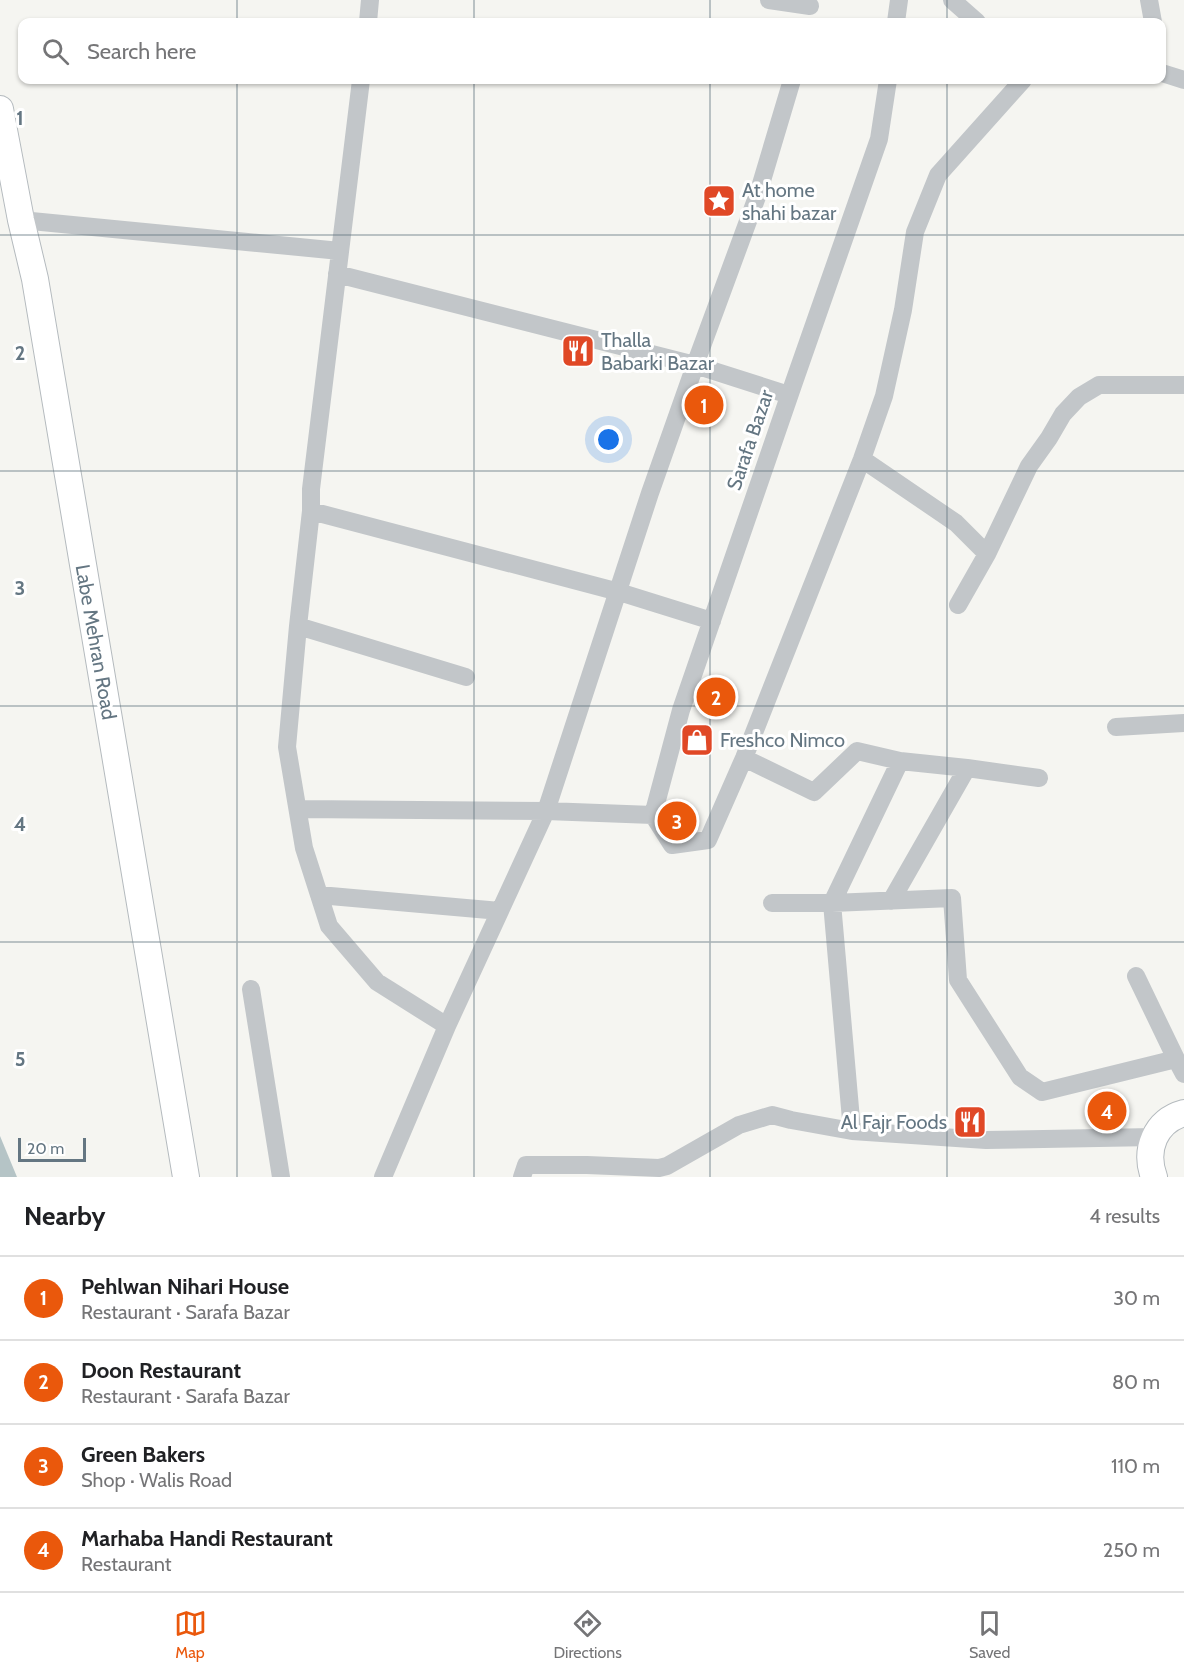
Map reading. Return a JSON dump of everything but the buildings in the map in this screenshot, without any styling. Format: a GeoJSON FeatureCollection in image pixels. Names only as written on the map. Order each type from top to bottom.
{"type":"FeatureCollection","features":[{"type":"Feature","properties":{"kind":"main road","name":"Labe Mehran Road"},"geometry":{"type":"LineString","coordinates":[[0,109],[21,220],[35,279],[186,1177]]}},
{"type":"Feature","properties":{"kind":"main road"},"geometry":{"type":"LineString","coordinates":[[1154,1177],[1150,1166],[1150,1151],[1154,1137],[1163,1124],[1184,1113]]}},
{"type":"Feature","properties":{"kind":"street"},"geometry":{"type":"LineString","coordinates":[[368,18],[370,0]]}},
{"type":"Feature","properties":{"kind":"street"},"geometry":{"type":"LineString","coordinates":[[769,0],[809,9]]}},
{"type":"Feature","properties":{"kind":"street"},"geometry":{"type":"LineString","coordinates":[[897,18],[899,0]]}},
{"type":"Feature","properties":{"kind":"street"},"geometry":{"type":"LineString","coordinates":[[952,0],[972,18]]}},
{"type":"Feature","properties":{"kind":"street"},"geometry":{"type":"LineString","coordinates":[[1149,0],[1152,18]]}},
{"type":"Feature","properties":{"kind":"street"},"geometry":{"type":"LineString","coordinates":[[1166,75],[1184,80]]}},
{"type":"Feature","properties":{"kind":"street"},"geometry":{"type":"LineString","coordinates":[[361,84],[310,489],[311,511],[287,747],[304,848],[329,926],[377,982],[447,1026]]}},
{"type":"Feature","properties":{"kind":"street"},"geometry":{"type":"LineString","coordinates":[[382,1177],[447,1026],[546,811],[695,365],[758,194],[791,84]]}},
{"type":"Feature","properties":{"kind":"street","name":"Sarafa Bazar"},"geometry":{"type":"LineString","coordinates":[[653,815],[681,710],[879,139],[887,84]]}},
{"type":"Feature","properties":{"kind":"street"},"geometry":{"type":"LineString","coordinates":[[298,809],[546,811],[653,815],[672,844],[708,840],[744,758],[862,459],[884,396],[903,310],[915,232],[938,175],[1019,84]]}},
{"type":"Feature","properties":{"kind":"street"},"geometry":{"type":"LineString","coordinates":[[21,220],[340,251]]}},
{"type":"Feature","properties":{"kind":"street"},"geometry":{"type":"LineString","coordinates":[[337,274],[695,365],[789,395]]}},
{"type":"Feature","properties":{"kind":"street"},"geometry":{"type":"LineString","coordinates":[[958,604],[987,554],[1029,466],[1063,414],[1079,397],[1099,385],[1184,384]]}},
{"type":"Feature","properties":{"kind":"street"},"geometry":{"type":"LineString","coordinates":[[862,459],[956,523],[987,554]]}},
{"type":"Feature","properties":{"kind":"street"},"geometry":{"type":"LineString","coordinates":[[311,511],[619,592],[712,621]]}},
{"type":"Feature","properties":{"kind":"street"},"geometry":{"type":"LineString","coordinates":[[298,626],[466,677]]}},
{"type":"Feature","properties":{"kind":"street"},"geometry":{"type":"LineString","coordinates":[[1116,727],[1184,723]]}},
{"type":"Feature","properties":{"kind":"street"},"geometry":{"type":"LineString","coordinates":[[744,758],[814,792],[857,751],[900,761],[1039,778]]}},
{"type":"Feature","properties":{"kind":"street"},"geometry":{"type":"LineString","coordinates":[[852,1131],[832,903],[900,761]]}},
{"type":"Feature","properties":{"kind":"street"},"geometry":{"type":"LineString","coordinates":[[891,901],[967,768]]}},
{"type":"Feature","properties":{"kind":"street"},"geometry":{"type":"LineString","coordinates":[[319,895],[500,911]]}},
{"type":"Feature","properties":{"kind":"street"},"geometry":{"type":"LineString","coordinates":[[772,903],[952,898],[958,980],[1020,1077],[1042,1092],[1180,1066],[1136,976]]}},
{"type":"Feature","properties":{"kind":"street"},"geometry":{"type":"LineString","coordinates":[[251,989],[281,1177]]}},
{"type":"Feature","properties":{"kind":"street"},"geometry":{"type":"LineString","coordinates":[[522,1177],[526,1165],[659,1168],[667,1166],[739,1125],[772,1115],[852,1131],[986,1140],[1154,1137]]}},
{"type":"Feature","properties":{"kind":"shaded area"},"geometry":{"type":"Polygon","coordinates":[[[0,1136],[17,1177],[0,1177],[0,1136]]]}},
{"type":"Feature","properties":{"kind":"place","name":"At home shahi bazar"},"geometry":{"type":"Point","coordinates":[719,201]}},
{"type":"Feature","properties":{"kind":"place","name":"Thalla Babarki Bazar"},"geometry":{"type":"Point","coordinates":[578,351]}},
{"type":"Feature","properties":{"kind":"place","name":"Pehlwan Nihari House"},"geometry":{"type":"Point","coordinates":[704,405]}},
{"type":"Feature","properties":{"kind":"place","name":"Doon Restaurant"},"geometry":{"type":"Point","coordinates":[716,697]}},
{"type":"Feature","properties":{"kind":"place","name":"Freshco Nimco"},"geometry":{"type":"Point","coordinates":[697,740]}},
{"type":"Feature","properties":{"kind":"place","name":"Green Bakers"},"geometry":{"type":"Point","coordinates":[677,821]}},
{"type":"Feature","properties":{"kind":"place","name":"Marhaba Handi Restaurant"},"geometry":{"type":"Point","coordinates":[1107,1111]}},
{"type":"Feature","properties":{"kind":"place","name":"Al Fajr Foods"},"geometry":{"type":"Point","coordinates":[970,1122]}}]}
